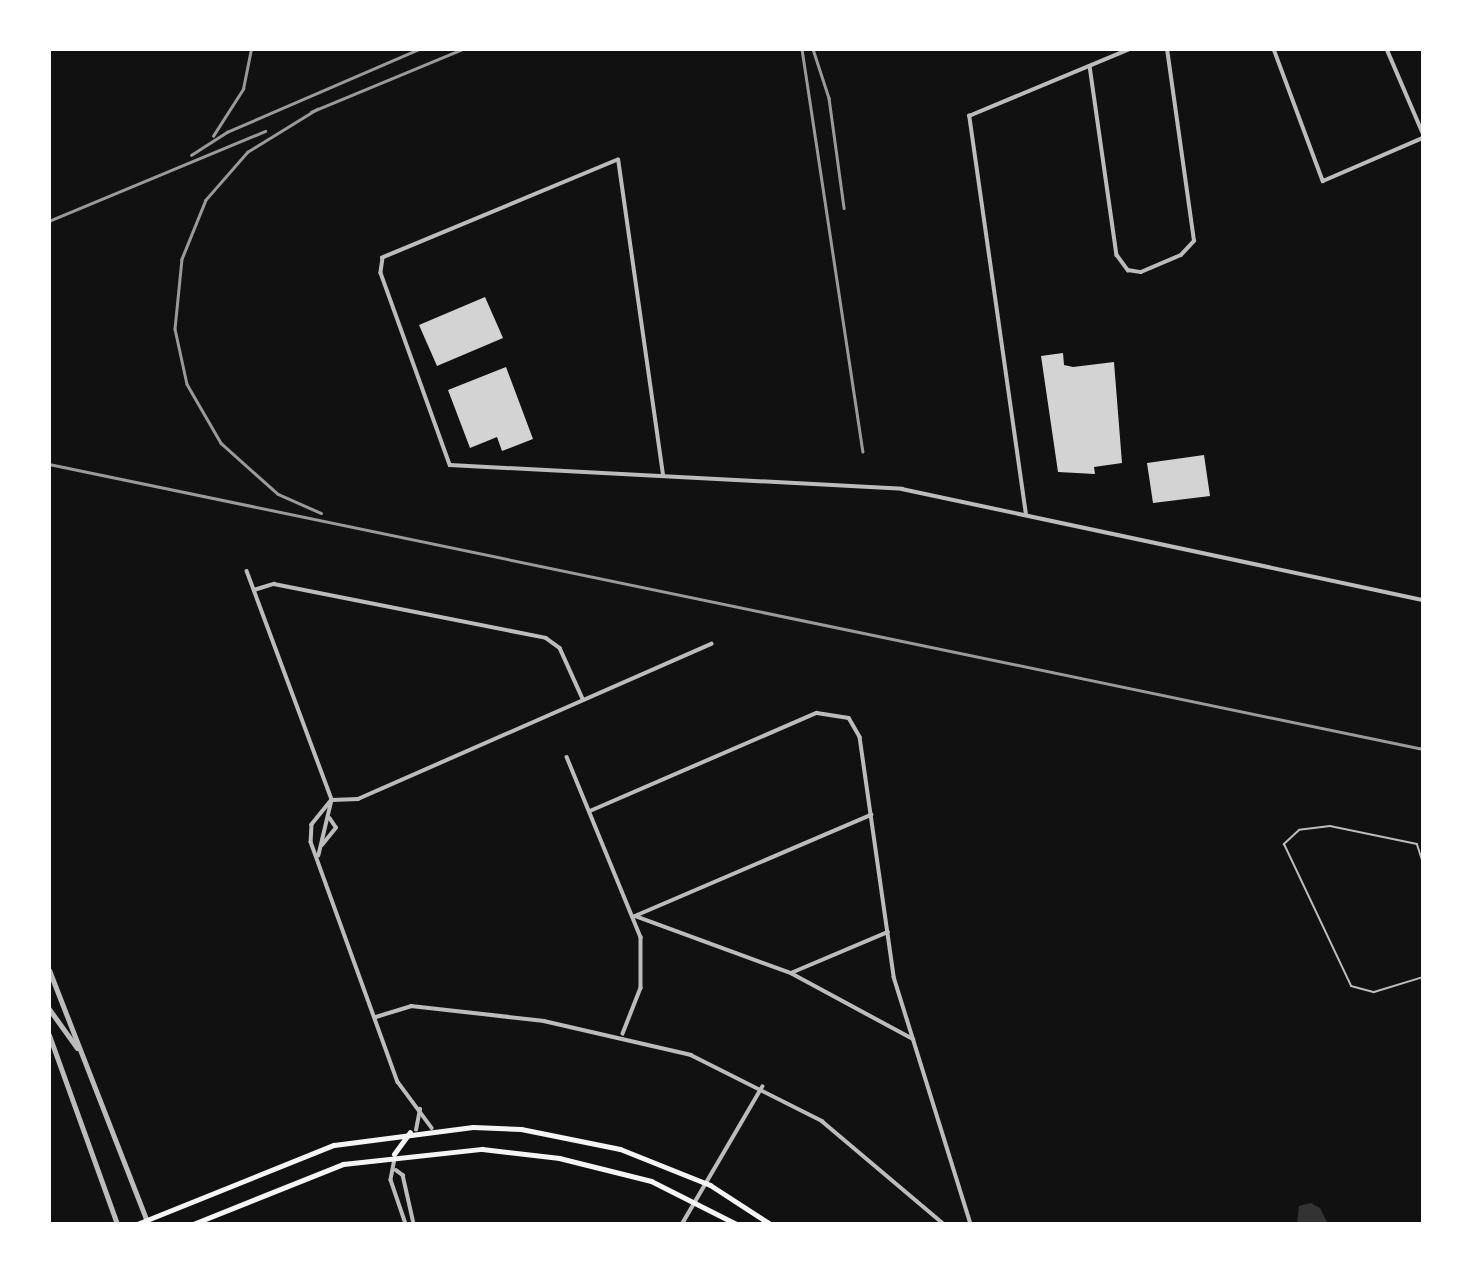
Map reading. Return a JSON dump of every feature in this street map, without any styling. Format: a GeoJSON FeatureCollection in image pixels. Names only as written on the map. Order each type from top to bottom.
{"type":"FeatureCollection","features":[{"type":"Feature","properties":{"kind":"main road"},"geometry":{"type":"LineString","coordinates":[[136,1224],[147,1222],[287,1159],[432,1128],[521,1129],[589,1140],[710,1185],[770,1224]]}},
{"type":"Feature","properties":{"kind":"main road"},"geometry":{"type":"LineString","coordinates":[[394,1154],[414,1130]]}},
{"type":"Feature","properties":{"kind":"main road"},"geometry":{"type":"LineString","coordinates":[[193,1224],[316,1172],[394,1154],[522,1152],[641,1178],[698,1202],[736,1224]]}},
{"type":"Feature","properties":{"kind":"street"},"geometry":{"type":"LineString","coordinates":[[1026,515],[969,116],[1130,49]]}},
{"type":"Feature","properties":{"kind":"street"},"geometry":{"type":"LineString","coordinates":[[1090,66],[1117,255],[1128,270],[1141,272],[1181,255],[1194,241],[1167,49]]}},
{"type":"Feature","properties":{"kind":"street"},"geometry":{"type":"LineString","coordinates":[[1274,49],[1323,181],[1423,136],[1387,49]]}},
{"type":"Feature","properties":{"kind":"street"},"geometry":{"type":"LineString","coordinates":[[663,475],[618,160],[388,254],[380,264],[450,465],[902,489],[1423,600]]}},
{"type":"Feature","properties":{"kind":"street"},"geometry":{"type":"LineString","coordinates":[[247,571],[332,800],[330,820],[319,857]]}},
{"type":"Feature","properties":{"kind":"street"},"geometry":{"type":"LineString","coordinates":[[254,590],[274,584],[546,638],[560,648],[583,699]]}},
{"type":"Feature","properties":{"kind":"street"},"geometry":{"type":"LineString","coordinates":[[432,1128],[398,1082],[319,857],[312,825],[332,800],[358,799],[711,644]]}},
{"type":"Feature","properties":{"kind":"street"},"geometry":{"type":"LineString","coordinates":[[590,811],[817,713],[837,712],[858,730],[888,932],[914,1039],[971,1224]]}},
{"type":"Feature","properties":{"kind":"street"},"geometry":{"type":"LineString","coordinates":[[568,757],[635,916],[643,969],[623,1034]]}},
{"type":"Feature","properties":{"kind":"street"},"geometry":{"type":"LineString","coordinates":[[635,916],[871,815]]}},
{"type":"Feature","properties":{"kind":"street"},"geometry":{"type":"LineString","coordinates":[[321,847],[336,828],[330,820]]}},
{"type":"Feature","properties":{"kind":"street"},"geometry":{"type":"LineString","coordinates":[[635,916],[791,973],[914,1039]]}},
{"type":"Feature","properties":{"kind":"street"},"geometry":{"type":"LineString","coordinates":[[791,973],[888,932]]}},
{"type":"Feature","properties":{"kind":"street"},"geometry":{"type":"LineString","coordinates":[[49,970],[147,1222]]}},
{"type":"Feature","properties":{"kind":"street"},"geometry":{"type":"LineString","coordinates":[[376,1017],[411,1006],[623,1034],[762,1086],[844,1136],[944,1224]]}},
{"type":"Feature","properties":{"kind":"street"},"geometry":{"type":"LineString","coordinates":[[49,1009],[83,1056]]}},
{"type":"Feature","properties":{"kind":"street"},"geometry":{"type":"LineString","coordinates":[[49,1035],[117,1224]]}},
{"type":"Feature","properties":{"kind":"street"},"geometry":{"type":"LineString","coordinates":[[682,1224],[710,1185],[762,1086]]}},
{"type":"Feature","properties":{"kind":"street"},"geometry":{"type":"LineString","coordinates":[[414,1130],[420,1109]]}},
{"type":"Feature","properties":{"kind":"street"},"geometry":{"type":"LineString","coordinates":[[394,1154],[396,1170],[391,1180],[406,1224]]}},
{"type":"Feature","properties":{"kind":"street"},"geometry":{"type":"LineString","coordinates":[[396,1170],[403,1175],[414,1224]]}},
{"type":"Feature","properties":{"kind":"lane"},"geometry":{"type":"LineString","coordinates":[[1423,863],[1417,844],[1330,826],[1299,830],[1284,844],[1351,986],[1374,992],[1423,976]]}},
{"type":"Feature","properties":{"kind":"shaded area"},"geometry":{"type":"Polygon","coordinates":[[[1311,1203],[1320,1208],[1328,1224],[1297,1224],[1299,1206],[1311,1203]]]}},
{"type":"Feature","properties":{"kind":"building"},"geometry":{"type":"Polygon","coordinates":[[[485,297],[503,338],[437,366],[419,325],[485,297]]]}},
{"type":"Feature","properties":{"kind":"building"},"geometry":{"type":"Polygon","coordinates":[[[1063,353],[1064,365],[1073,367],[1114,362],[1122,463],[1094,467],[1095,474],[1058,472],[1041,356],[1063,353]]]}},
{"type":"Feature","properties":{"kind":"building"},"geometry":{"type":"Polygon","coordinates":[[[506,367],[533,439],[502,451],[497,437],[470,448],[448,390],[506,367]]]}},
{"type":"Feature","properties":{"kind":"building"},"geometry":{"type":"Polygon","coordinates":[[[1204,455],[1210,496],[1153,503],[1147,463],[1204,455]]]}},
{"type":"Feature","properties":{"kind":"railway"},"geometry":{"type":"LineString","coordinates":[[213,136],[243,89],[251,49]]}},
{"type":"Feature","properties":{"kind":"railway"},"geometry":{"type":"LineString","coordinates":[[191,155],[227,132],[419,49]]}},
{"type":"Feature","properties":{"kind":"railway"},"geometry":{"type":"LineString","coordinates":[[311,112],[462,49]]}},
{"type":"Feature","properties":{"kind":"railway"},"geometry":{"type":"LineString","coordinates":[[802,49],[863,451]]}},
{"type":"Feature","properties":{"kind":"railway"},"geometry":{"type":"LineString","coordinates":[[813,49],[829,98],[844,208]]}},
{"type":"Feature","properties":{"kind":"railway"},"geometry":{"type":"LineString","coordinates":[[318,109],[248,152],[206,200],[182,259],[175,329],[187,384],[221,443],[278,494],[321,513]]}},
{"type":"Feature","properties":{"kind":"railway"},"geometry":{"type":"LineString","coordinates":[[49,221],[265,131]]}},
{"type":"Feature","properties":{"kind":"railway"},"geometry":{"type":"LineString","coordinates":[[49,464],[1423,749]]}}]}
